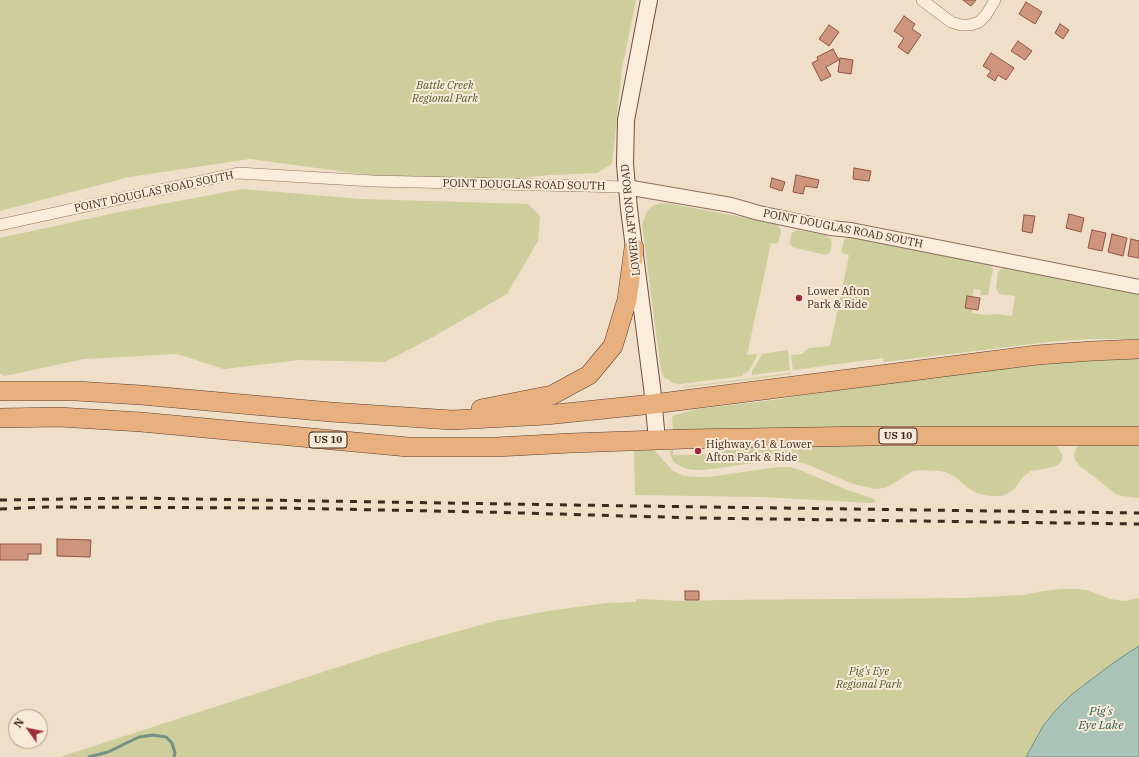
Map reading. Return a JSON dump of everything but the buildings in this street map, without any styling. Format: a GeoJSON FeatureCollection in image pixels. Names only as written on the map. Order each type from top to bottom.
{"type":"FeatureCollection","features":[{"type":"Feature","properties":{"kind":"highway"},"geometry":{"type":"LineString","coordinates":[[452,420],[486,408],[552,395],[589,376],[613,346],[627,300],[634,248]]}},
{"type":"Feature","properties":{"kind":"highway"},"geometry":{"type":"LineString","coordinates":[[0,391],[76,391],[331,412],[452,420],[546,415],[654,404],[1038,355],[1139,349]]}},
{"type":"Feature","properties":{"kind":"highway","name":"US 10"},"geometry":{"type":"LineString","coordinates":[[0,418],[59,417],[141,422],[408,447],[496,447],[657,440],[879,436],[1139,436]]}},
{"type":"Feature","properties":{"kind":"main road","name":"LOWER AFTON ROAD"},"geometry":{"type":"LineString","coordinates":[[648,0],[626,120],[625,159],[626,187],[654,404],[657,440]]}},
{"type":"Feature","properties":{"kind":"street"},"geometry":{"type":"LineString","coordinates":[[922,0],[951,22],[961,25],[970,25],[979,22],[986,15],[995,0]]}},
{"type":"Feature","properties":{"kind":"street","name":"POINT DOUGLAS ROAD SOUTH"},"geometry":{"type":"LineString","coordinates":[[0,225],[238,173],[381,181],[626,187],[731,205],[759,213],[830,228],[851,230],[1139,287]]}},
{"type":"Feature","properties":{"kind":"green space","name":"Battle Creek Regional Park"},"geometry":{"type":"Polygon","coordinates":[[[0,0],[636,0],[622,68],[612,164],[597,173],[552,175],[443,185],[250,159],[129,177],[0,211],[0,0]]]}},
{"type":"Feature","properties":{"kind":"green space"},"geometry":{"type":"Polygon","coordinates":[[[243,189],[361,199],[528,204],[540,216],[538,241],[507,294],[431,338],[385,362],[299,360],[224,369],[177,354],[84,359],[4,376],[0,373],[0,238],[119,212],[243,189]]]}},
{"type":"Feature","properties":{"kind":"green space"},"geometry":{"type":"Polygon","coordinates":[[[666,203],[769,222],[780,228],[781,232],[778,243],[771,243],[747,355],[756,354],[757,356],[748,372],[743,374],[743,376],[680,384],[672,383],[664,377],[661,370],[642,225],[646,213],[651,207],[666,203]]]}},
{"type":"Feature","properties":{"kind":"green space"},"geometry":{"type":"Polygon","coordinates":[[[798,230],[825,235],[831,239],[832,243],[830,252],[826,255],[792,247],[790,243],[791,235],[793,232],[798,230]]]}},
{"type":"Feature","properties":{"kind":"green space"},"geometry":{"type":"Polygon","coordinates":[[[849,236],[990,264],[993,269],[988,295],[980,295],[981,290],[974,289],[972,297],[967,296],[965,308],[972,309],[972,313],[1012,316],[1015,296],[1000,294],[996,288],[998,272],[1005,266],[1139,293],[1139,339],[1057,341],[884,362],[883,358],[793,370],[791,355],[802,354],[809,348],[830,346],[849,255],[841,252],[844,240],[849,236]]]}},
{"type":"Feature","properties":{"kind":"green space"},"geometry":{"type":"Polygon","coordinates":[[[788,350],[790,370],[752,375],[752,371],[762,354],[788,350]]]}},
{"type":"Feature","properties":{"kind":"green space"},"geometry":{"type":"Polygon","coordinates":[[[1139,356],[1139,429],[673,430],[672,416],[697,409],[773,400],[975,369],[1139,356]]]}},
{"type":"Feature","properties":{"kind":"green space"},"geometry":{"type":"Polygon","coordinates":[[[791,373],[777,376],[682,388],[682,387],[791,373]]]}},
{"type":"Feature","properties":{"kind":"green space"},"geometry":{"type":"Polygon","coordinates":[[[1056,445],[1062,454],[1061,462],[1058,465],[1031,471],[1024,476],[1009,493],[1001,496],[989,496],[977,493],[968,488],[954,476],[939,471],[913,471],[889,486],[875,489],[853,484],[809,465],[792,460],[782,459],[704,470],[694,470],[678,465],[673,461],[670,453],[670,450],[673,450],[673,455],[716,454],[716,448],[796,446],[1056,445]]]}},
{"type":"Feature","properties":{"kind":"green space"},"geometry":{"type":"Polygon","coordinates":[[[1078,445],[1139,446],[1139,498],[1116,494],[1079,465],[1074,456],[1078,445]]]}},
{"type":"Feature","properties":{"kind":"green space"},"geometry":{"type":"Polygon","coordinates":[[[654,450],[672,470],[684,476],[708,477],[779,467],[790,467],[876,501],[871,503],[762,497],[635,495],[634,451],[654,450]]]}},
{"type":"Feature","properties":{"kind":"green space","name":"Pig's Eye Regional Park"},"geometry":{"type":"Polygon","coordinates":[[[1062,589],[1087,590],[1110,599],[1125,601],[1139,598],[1139,757],[60,757],[394,649],[495,621],[548,611],[607,603],[636,602],[636,599],[685,601],[966,598],[1023,595],[1062,589]]]}},
{"type":"Feature","properties":{"kind":"water","name":"Pig's Eye Lake"},"geometry":{"type":"Polygon","coordinates":[[[1139,646],[1139,757],[1026,757],[1043,726],[1071,695],[1109,666],[1139,646]]]}},
{"type":"Feature","properties":{"kind":"waterway"},"geometry":{"type":"LineString","coordinates":[[89,757],[108,752],[139,737],[153,735],[166,737],[172,743],[175,753],[174,757]]}},
{"type":"Feature","properties":{"kind":"railway"},"geometry":{"type":"LineString","coordinates":[[0,500],[132,498],[1139,513]]}},
{"type":"Feature","properties":{"kind":"railway"},"geometry":{"type":"LineString","coordinates":[[0,509],[46,507],[281,508],[698,518],[1139,524]]}},
{"type":"Feature","properties":{"kind":"place","name":"Lower Afton Park & Ride"},"geometry":{"type":"Point","coordinates":[799,298]}},
{"type":"Feature","properties":{"kind":"place","name":"Highway 61 & Lower Afton Park & Ride"},"geometry":{"type":"Point","coordinates":[698,451]}}]}
